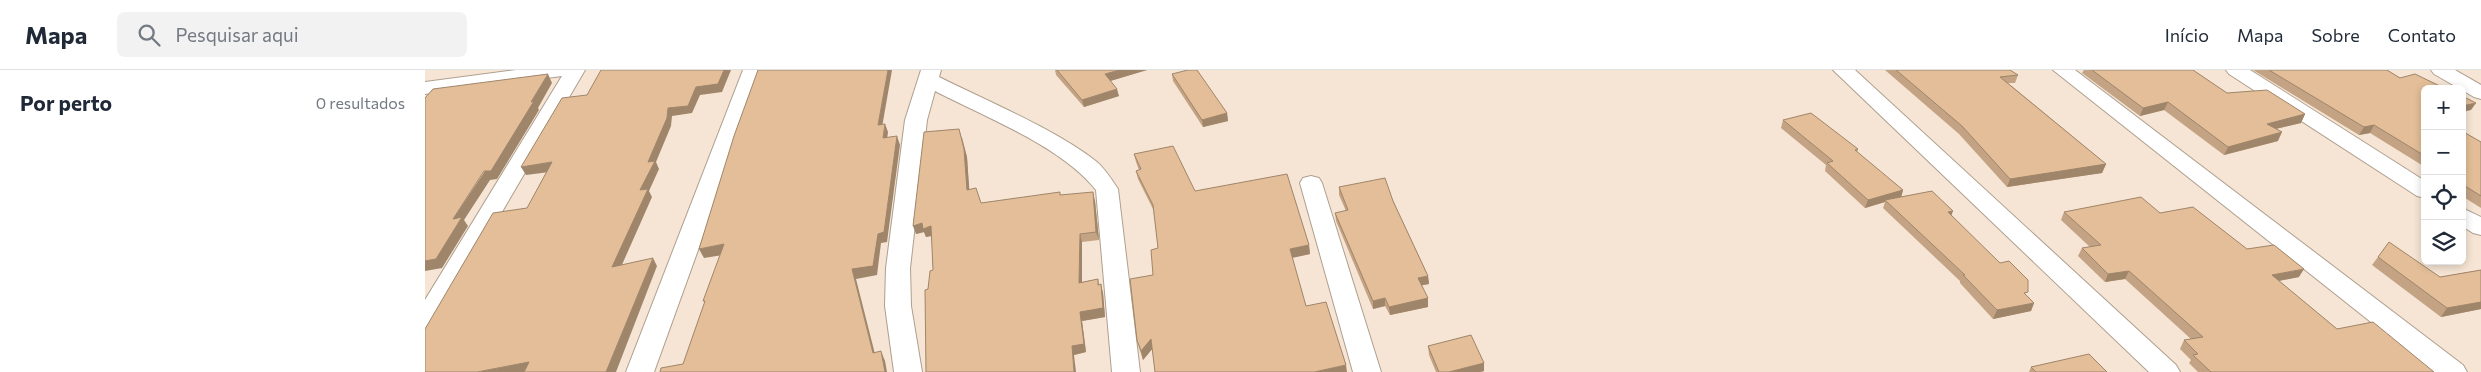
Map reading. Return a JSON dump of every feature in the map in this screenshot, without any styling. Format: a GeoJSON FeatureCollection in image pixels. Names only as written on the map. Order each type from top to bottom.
{"type":"FeatureCollection","features":[{"type":"Feature","properties":{"kind":"street"},"geometry":{"type":"LineString","coordinates":[[425,88],[531,72],[561,70]]}},
{"type":"Feature","properties":{"kind":"street"},"geometry":{"type":"LineString","coordinates":[[425,322],[575,70]]}},
{"type":"Feature","properties":{"kind":"street"},"geometry":{"type":"LineString","coordinates":[[640,372],[753,70]]}},
{"type":"Feature","properties":{"kind":"street"},"geometry":{"type":"LineString","coordinates":[[1843,70],[2166,372]]}},
{"type":"Feature","properties":{"kind":"street"},"geometry":{"type":"LineString","coordinates":[[2063,70],[2453,372]]}},
{"type":"Feature","properties":{"kind":"street"},"geometry":{"type":"LineString","coordinates":[[2236,70],[2421,188]]}},
{"type":"Feature","properties":{"kind":"street"},"geometry":{"type":"LineString","coordinates":[[2441,70],[2481,93]]}},
{"type":"Feature","properties":{"kind":"street"},"geometry":{"type":"LineString","coordinates":[[908,372],[898,306],[897,268],[916,120],[930,75],[1071,155],[1090,168],[1107,189],[1126,372]]}},
{"type":"Feature","properties":{"kind":"street"},"geometry":{"type":"LineString","coordinates":[[1311,183],[1367,372]]}},
{"type":"Feature","properties":{"kind":"street"},"geometry":{"type":"LineString","coordinates":[[2466,219],[2481,228]]}},
{"type":"Feature","properties":{"kind":"building"},"geometry":{"type":"Polygon","coordinates":[[[601,70],[724,70],[718,84],[696,87],[688,106],[668,108],[667,118],[648,162],[655,161],[640,190],[648,189],[612,267],[653,258],[606,372],[524,372],[529,362],[477,372],[425,372],[425,329],[493,213],[527,208],[552,162],[521,167],[562,98],[587,95],[601,70]]]}},
{"type":"Feature","properties":{"kind":"building"},"geometry":{"type":"Polygon","coordinates":[[[758,70],[888,70],[878,125],[885,124],[883,138],[897,136],[884,232],[878,234],[873,266],[852,269],[873,353],[881,351],[885,372],[660,372],[661,368],[683,364],[724,244],[699,249],[734,136],[758,70]]]}},
{"type":"Feature","properties":{"kind":"building"},"geometry":{"type":"Polygon","coordinates":[[[1057,70],[1120,70],[1105,74],[1117,89],[1082,100],[1057,70]]]}},
{"type":"Feature","properties":{"kind":"building"},"geometry":{"type":"Polygon","coordinates":[[[1197,70],[1227,113],[1202,120],[1172,74],[1197,70]]]}},
{"type":"Feature","properties":{"kind":"building"},"geometry":{"type":"Polygon","coordinates":[[[1896,70],[2010,70],[2018,75],[2000,77],[2106,164],[2010,179],[1962,126],[1896,70]]]}},
{"type":"Feature","properties":{"kind":"building"},"geometry":{"type":"Polygon","coordinates":[[[2092,70],[2193,70],[2227,93],[2267,90],[2305,114],[2267,124],[2282,132],[2228,147],[2168,102],[2143,108],[2092,70]]]}},
{"type":"Feature","properties":{"kind":"building"},"geometry":{"type":"Polygon","coordinates":[[[2269,70],[2387,70],[2400,78],[2415,74],[2438,85],[2421,85],[2421,154],[2374,125],[2364,127],[2269,70]]]}},
{"type":"Feature","properties":{"kind":"building"},"geometry":{"type":"Polygon","coordinates":[[[548,74],[531,102],[534,101],[491,171],[484,171],[453,219],[462,217],[436,259],[425,261],[425,98],[433,89],[548,74]]]}},
{"type":"Feature","properties":{"kind":"building"},"geometry":{"type":"Polygon","coordinates":[[[2466,98],[2476,103],[2466,105],[2466,98]]]}},
{"type":"Feature","properties":{"kind":"building"},"geometry":{"type":"Polygon","coordinates":[[[1811,113],[1858,149],[1855,150],[1903,190],[1868,200],[1827,163],[1833,161],[1783,120],[1811,113]]]}},
{"type":"Feature","properties":{"kind":"building"},"geometry":{"type":"Polygon","coordinates":[[[959,129],[964,149],[967,190],[976,188],[981,203],[1060,192],[1060,195],[1093,192],[1096,232],[1080,234],[1079,283],[1098,279],[1098,285],[1101,284],[1103,308],[1080,312],[1084,344],[1072,346],[1074,372],[926,372],[925,290],[928,289],[930,271],[933,270],[931,226],[923,229],[922,223],[913,226],[924,132],[959,129]]]}},
{"type":"Feature","properties":{"kind":"building"},"geometry":{"type":"Polygon","coordinates":[[[2466,133],[2481,142],[2481,196],[2466,187],[2466,133]]]}},
{"type":"Feature","properties":{"kind":"building"},"geometry":{"type":"Polygon","coordinates":[[[1173,146],[1195,191],[1287,174],[1309,245],[1290,249],[1306,306],[1326,302],[1346,365],[1314,372],[1155,372],[1151,339],[1141,351],[1137,340],[1130,279],[1153,275],[1151,250],[1158,248],[1153,205],[1136,171],[1141,169],[1134,154],[1173,146]]]}},
{"type":"Feature","properties":{"kind":"building"},"geometry":{"type":"Polygon","coordinates":[[[1385,178],[1393,201],[1428,276],[1418,278],[1428,298],[1389,307],[1385,298],[1373,301],[1335,213],[1348,210],[1339,187],[1385,178]]]}},
{"type":"Feature","properties":{"kind":"building"},"geometry":{"type":"Polygon","coordinates":[[[1932,191],[1953,211],[1948,212],[2000,263],[2009,261],[2028,280],[2028,292],[2024,293],[2034,303],[1997,310],[1963,275],[1965,275],[1885,200],[1932,191]]]}},
{"type":"Feature","properties":{"kind":"building"},"geometry":{"type":"Polygon","coordinates":[[[2141,197],[2160,213],[2193,207],[2247,249],[2274,245],[2304,269],[2272,275],[2337,329],[2373,322],[2434,372],[2211,372],[2193,355],[2198,354],[2184,340],[2203,337],[2129,271],[2108,274],[2082,248],[2101,245],[2064,212],[2141,197]]]}},
{"type":"Feature","properties":{"kind":"building"},"geometry":{"type":"Polygon","coordinates":[[[2389,242],[2440,277],[2481,270],[2481,302],[2447,308],[2378,257],[2389,242]]]}},
{"type":"Feature","properties":{"kind":"building"},"geometry":{"type":"Polygon","coordinates":[[[1471,335],[1484,363],[1449,372],[1439,372],[1428,346],[1471,335]]]}},
{"type":"Feature","properties":{"kind":"building"},"geometry":{"type":"Polygon","coordinates":[[[2089,354],[2107,372],[2036,372],[2031,367],[2089,354]]]}}]}
